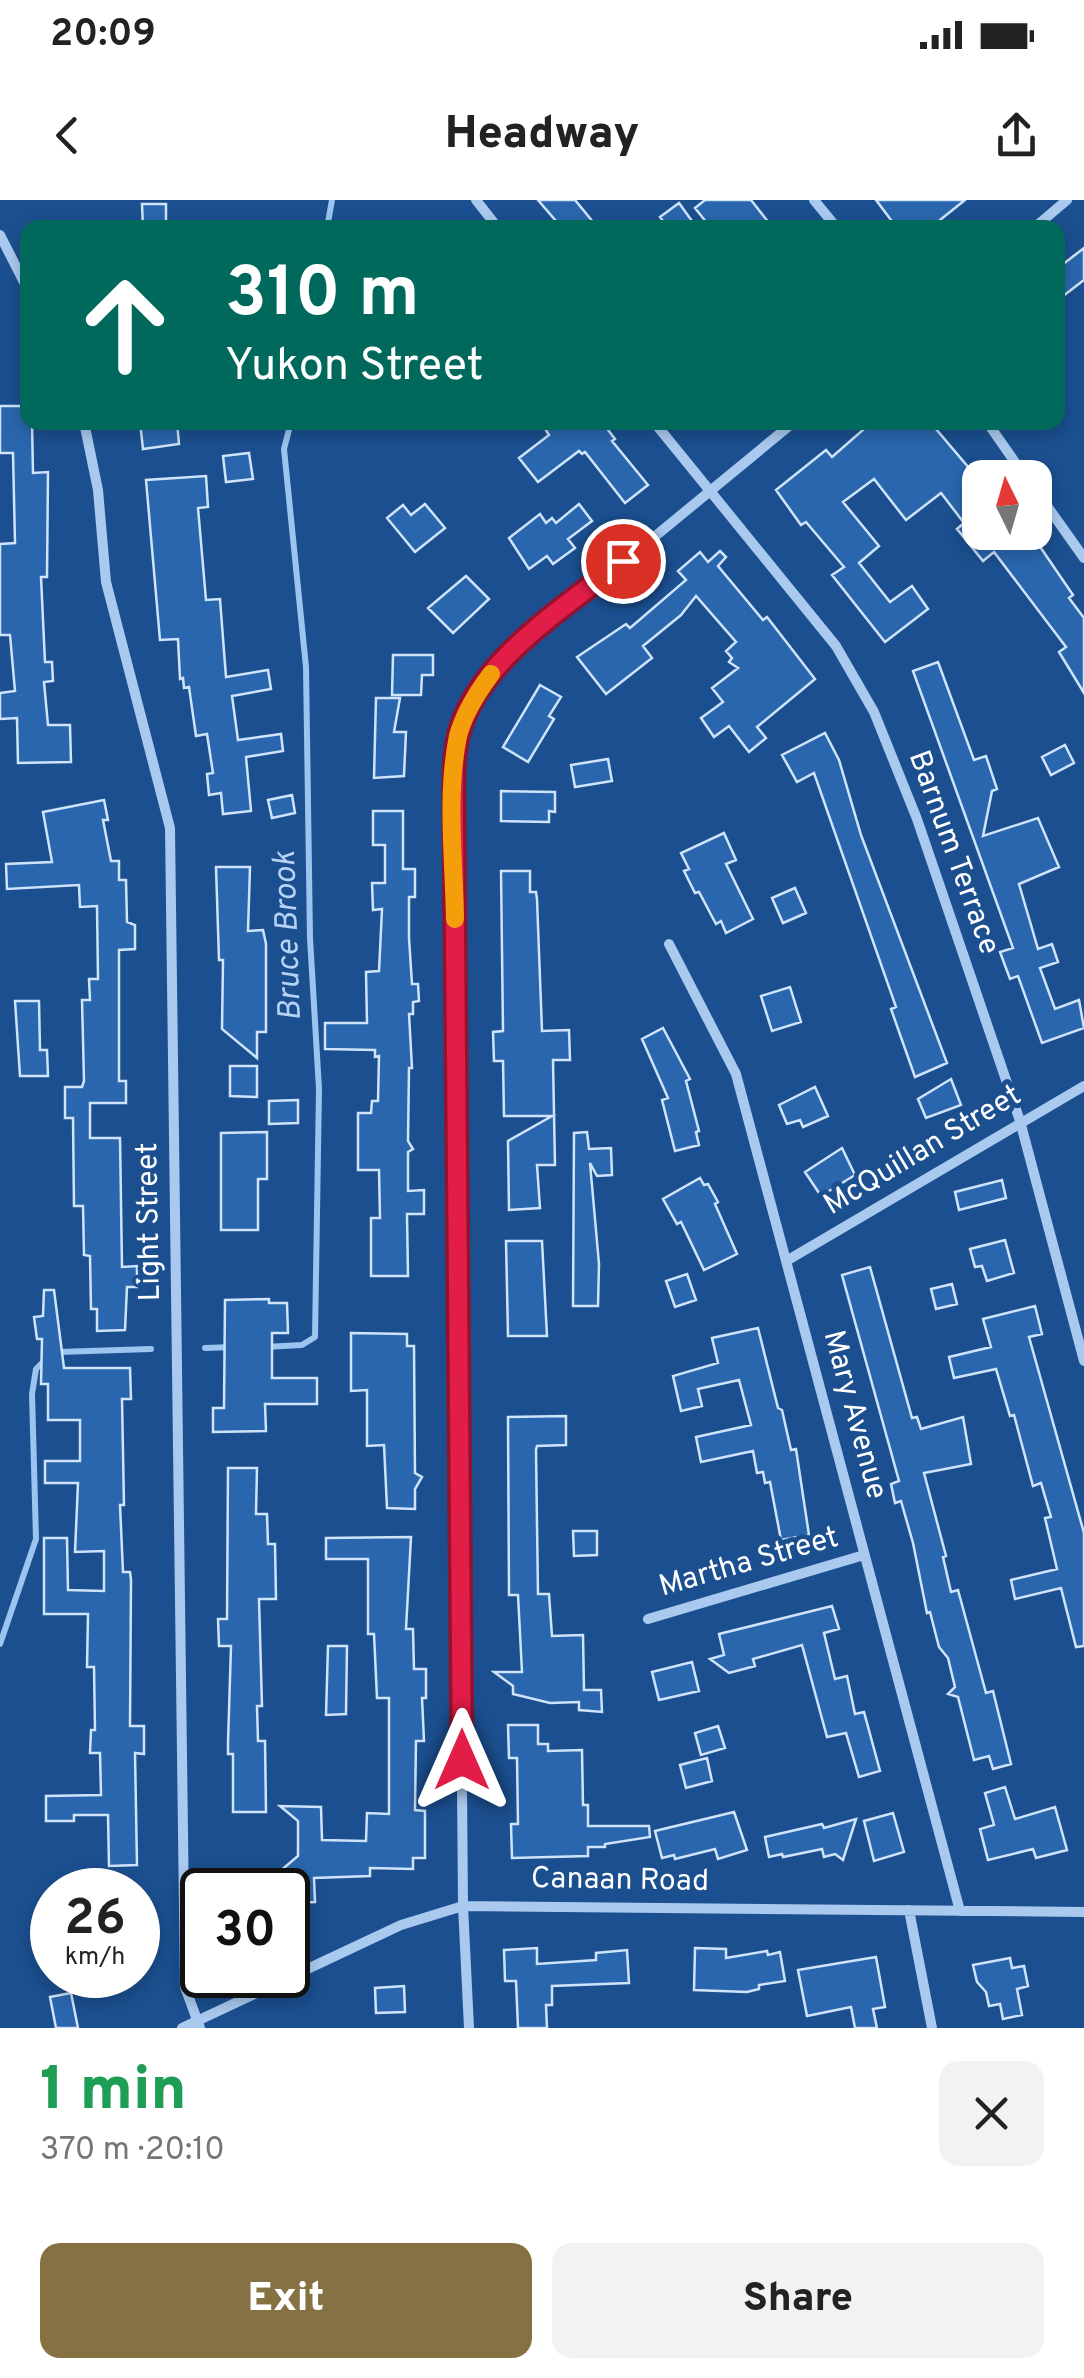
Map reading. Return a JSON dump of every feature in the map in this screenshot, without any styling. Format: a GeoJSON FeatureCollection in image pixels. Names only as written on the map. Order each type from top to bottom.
{"type":"FeatureCollection","features":[{"type":"Feature","properties":{"kind":"street"},"geometry":{"type":"LineString","coordinates":[[476,200],[492,220]]}},
{"type":"Feature","properties":{"kind":"street"},"geometry":{"type":"LineString","coordinates":[[814,200],[830,220]]}},
{"type":"Feature","properties":{"kind":"street"},"geometry":{"type":"LineString","coordinates":[[1044,220],[1068,200]]}},
{"type":"Feature","properties":{"kind":"street"},"geometry":{"type":"LineString","coordinates":[[0,235],[20,274]]}},
{"type":"Feature","properties":{"kind":"street","name":"Light Street"},"geometry":{"type":"LineString","coordinates":[[86,430],[98,490],[110,599],[170,828],[185,1987],[199,2024]]}},
{"type":"Feature","properties":{"kind":"street","name":"Barnum Terrace"},"geometry":{"type":"LineString","coordinates":[[660,430],[836,646],[874,712],[917,819],[1020,1121],[1084,1361]]}},
{"type":"Feature","properties":{"kind":"street"},"geometry":{"type":"LineString","coordinates":[[468,2028],[454,818],[458,736],[471,703],[509,654],[784,430]]}},
{"type":"Feature","properties":{"kind":"street"},"geometry":{"type":"LineString","coordinates":[[993,430],[1013,460]]}},
{"type":"Feature","properties":{"kind":"street"},"geometry":{"type":"LineString","coordinates":[[1052,514],[1084,558]]}},
{"type":"Feature","properties":{"kind":"street","name":"Mary Avenue"},"geometry":{"type":"LineString","coordinates":[[670,944],[736,1074],[960,1911]]}},
{"type":"Feature","properties":{"kind":"street","name":"McQuillan Street"},"geometry":{"type":"LineString","coordinates":[[788,1260],[1084,1086]]}},
{"type":"Feature","properties":{"kind":"street","name":"Martha Street"},"geometry":{"type":"LineString","coordinates":[[648,1619],[864,1555]]}},
{"type":"Feature","properties":{"kind":"street","name":"Canaan Road"},"geometry":{"type":"LineString","coordinates":[[182,2028],[199,2024],[401,1925],[464,1906],[1084,1912]]}},
{"type":"Feature","properties":{"kind":"street"},"geometry":{"type":"LineString","coordinates":[[909,1910],[932,2028]]}},
{"type":"Feature","properties":{"kind":"building"},"geometry":{"type":"Polygon","coordinates":[[[538,200],[575,200],[591,220],[555,220],[538,200]]]}},
{"type":"Feature","properties":{"kind":"building"},"geometry":{"type":"Polygon","coordinates":[[[705,200],[751,200],[767,220],[705,220],[695,208],[705,200]]]}},
{"type":"Feature","properties":{"kind":"building"},"geometry":{"type":"Polygon","coordinates":[[[876,200],[965,200],[940,220],[891,220],[876,200]]]}},
{"type":"Feature","properties":{"kind":"building"},"geometry":{"type":"Polygon","coordinates":[[[679,203],[691,220],[662,220],[660,217],[679,203]]]}},
{"type":"Feature","properties":{"kind":"building"},"geometry":{"type":"Polygon","coordinates":[[[142,204],[166,204],[166,220],[143,220],[142,204]]]}},
{"type":"Feature","properties":{"kind":"building"},"geometry":{"type":"Polygon","coordinates":[[[1084,248],[1084,280],[1065,295],[1065,263],[1084,248]]]}},
{"type":"Feature","properties":{"kind":"building"},"geometry":{"type":"Polygon","coordinates":[[[0,406],[20,406],[20,430],[32,430],[33,473],[48,472],[47,577],[41,577],[45,662],[52,662],[53,681],[44,682],[48,725],[70,725],[71,762],[18,763],[17,718],[0,719],[0,693],[15,691],[10,635],[0,635],[0,544],[15,543],[13,453],[0,453],[0,406]]]}},
{"type":"Feature","properties":{"kind":"building"},"geometry":{"type":"Polygon","coordinates":[[[141,430],[178,430],[179,444],[143,449],[141,430]]]}},
{"type":"Feature","properties":{"kind":"building"},"geometry":{"type":"Polygon","coordinates":[[[546,430],[608,430],[615,439],[612,441],[648,485],[625,503],[585,452],[579,451],[538,482],[519,458],[549,435],[546,430]]]}},
{"type":"Feature","properties":{"kind":"building"},"geometry":{"type":"Polygon","coordinates":[[[863,430],[937,430],[962,460],[962,520],[941,493],[906,520],[874,479],[843,502],[879,546],[859,563],[890,602],[912,586],[928,609],[885,642],[832,575],[844,567],[806,522],[801,525],[776,490],[826,450],[832,457],[863,430]]]}},
{"type":"Feature","properties":{"kind":"building"},"geometry":{"type":"Polygon","coordinates":[[[249,453],[253,479],[226,482],[223,456],[249,453]]]}},
{"type":"Feature","properties":{"kind":"building"},"geometry":{"type":"Polygon","coordinates":[[[206,476],[208,507],[198,508],[206,600],[220,599],[226,677],[268,670],[271,689],[232,696],[238,740],[281,734],[283,751],[246,757],[251,811],[223,814],[221,793],[209,795],[207,774],[213,773],[207,734],[196,736],[189,687],[184,688],[183,678],[180,679],[178,639],[160,640],[146,480],[206,476]]]}},
{"type":"Feature","properties":{"kind":"building"},"geometry":{"type":"Polygon","coordinates":[[[425,504],[445,528],[415,552],[387,518],[403,505],[411,515],[425,504]]]}},
{"type":"Feature","properties":{"kind":"building"},"geometry":{"type":"Polygon","coordinates":[[[579,504],[592,521],[568,539],[575,548],[553,564],[547,556],[529,569],[509,538],[540,514],[546,523],[552,518],[556,523],[579,504]]]}},
{"type":"Feature","properties":{"kind":"building"},"geometry":{"type":"Polygon","coordinates":[[[974,550],[1042,550],[1084,618],[1084,693],[1059,652],[1066,647],[994,552],[983,561],[974,550]]]}},
{"type":"Feature","properties":{"kind":"building"},"geometry":{"type":"Polygon","coordinates":[[[720,551],[726,557],[718,566],[763,620],[767,617],[815,679],[757,727],[766,738],[749,752],[729,726],[714,737],[701,718],[723,702],[712,688],[738,668],[729,662],[732,658],[726,651],[736,642],[696,596],[681,615],[643,646],[652,658],[606,694],[577,657],[626,624],[630,628],[686,580],[678,571],[700,552],[708,562],[720,551]]]}},
{"type":"Feature","properties":{"kind":"building"},"geometry":{"type":"Polygon","coordinates":[[[466,576],[489,599],[453,633],[428,608],[466,576]]]}},
{"type":"Feature","properties":{"kind":"building"},"geometry":{"type":"Polygon","coordinates":[[[393,655],[433,655],[433,675],[422,675],[421,695],[392,695],[393,655]]]}},
{"type":"Feature","properties":{"kind":"building"},"geometry":{"type":"Polygon","coordinates":[[[938,662],[974,760],[986,756],[997,789],[992,791],[983,836],[1038,818],[1059,867],[1019,884],[1038,949],[1052,944],[1058,962],[1040,968],[1055,1009],[1079,1000],[1084,1028],[1042,1043],[1018,976],[1010,979],[1000,952],[1013,948],[913,671],[938,662]]]}},
{"type":"Feature","properties":{"kind":"building"},"geometry":{"type":"Polygon","coordinates":[[[540,685],[561,697],[549,716],[554,719],[528,762],[503,747],[540,685]]]}},
{"type":"Feature","properties":{"kind":"building"},"geometry":{"type":"Polygon","coordinates":[[[376,698],[400,698],[394,732],[406,732],[404,776],[374,778],[376,698]]]}},
{"type":"Feature","properties":{"kind":"building"},"geometry":{"type":"Polygon","coordinates":[[[825,733],[839,760],[861,835],[947,1063],[915,1077],[891,1009],[896,1007],[814,773],[797,782],[782,755],[825,733]]]}},
{"type":"Feature","properties":{"kind":"building"},"geometry":{"type":"Polygon","coordinates":[[[1065,745],[1074,763],[1051,775],[1042,757],[1065,745]]]}},
{"type":"Feature","properties":{"kind":"building"},"geometry":{"type":"Polygon","coordinates":[[[608,759],[612,781],[575,787],[571,765],[608,759]]]}},
{"type":"Feature","properties":{"kind":"building"},"geometry":{"type":"Polygon","coordinates":[[[501,791],[555,792],[555,812],[549,811],[549,822],[501,821],[501,791]]]}},
{"type":"Feature","properties":{"kind":"building"},"geometry":{"type":"Polygon","coordinates":[[[292,795],[295,813],[272,818],[268,800],[292,795]]]}},
{"type":"Feature","properties":{"kind":"building"},"geometry":{"type":"Polygon","coordinates":[[[104,800],[108,820],[103,820],[111,861],[119,861],[119,880],[126,880],[127,922],[135,925],[135,949],[119,950],[119,1081],[126,1081],[126,1103],[90,1103],[90,1138],[120,1138],[122,1267],[137,1266],[137,1287],[127,1287],[125,1330],[97,1331],[97,1309],[91,1309],[90,1256],[84,1255],[83,1206],[74,1206],[73,1118],[65,1118],[65,1087],[82,1087],[84,1081],[82,1000],[90,1000],[89,979],[98,979],[97,906],[80,907],[79,885],[7,889],[6,864],[52,862],[43,812],[104,800]]]}},
{"type":"Feature","properties":{"kind":"building"},"geometry":{"type":"Polygon","coordinates":[[[373,811],[403,811],[403,869],[415,869],[415,897],[409,897],[409,938],[412,984],[418,984],[419,1001],[413,1002],[413,1014],[409,1014],[412,1068],[408,1141],[413,1149],[408,1152],[408,1191],[424,1190],[424,1214],[407,1214],[408,1276],[371,1276],[371,1218],[380,1218],[379,1170],[358,1170],[358,1113],[371,1113],[372,1101],[378,1101],[379,1056],[375,1057],[375,1050],[325,1049],[325,1023],[367,1023],[366,972],[379,971],[382,909],[373,910],[372,883],[385,883],[385,845],[373,845],[373,811]]]}},
{"type":"Feature","properties":{"kind":"building"},"geometry":{"type":"Polygon","coordinates":[[[724,833],[736,860],[726,864],[753,919],[726,933],[721,921],[716,924],[699,892],[695,893],[684,871],[689,869],[681,853],[724,833]]]}},
{"type":"Feature","properties":{"kind":"building"},"geometry":{"type":"Polygon","coordinates":[[[216,867],[250,867],[248,931],[263,930],[266,944],[266,1032],[257,1032],[257,1058],[222,1029],[223,960],[219,960],[216,867]]]}},
{"type":"Feature","properties":{"kind":"building"},"geometry":{"type":"Polygon","coordinates":[[[501,871],[530,871],[530,892],[536,892],[537,899],[542,1031],[569,1030],[570,1060],[553,1060],[555,1165],[537,1165],[540,1208],[509,1210],[508,1141],[552,1116],[504,1116],[503,1061],[494,1061],[493,1032],[503,1031],[501,871]]]}},
{"type":"Feature","properties":{"kind":"building"},"geometry":{"type":"Polygon","coordinates":[[[795,888],[806,913],[783,923],[772,898],[795,888]]]}},
{"type":"Feature","properties":{"kind":"building"},"geometry":{"type":"Polygon","coordinates":[[[790,987],[801,1022],[772,1031],[761,996],[790,987]]]}},
{"type":"Feature","properties":{"kind":"building"},"geometry":{"type":"Polygon","coordinates":[[[15,1001],[39,1001],[40,1050],[47,1050],[48,1076],[20,1076],[15,1001]]]}},
{"type":"Feature","properties":{"kind":"building"},"geometry":{"type":"Polygon","coordinates":[[[663,1028],[690,1079],[686,1081],[699,1131],[699,1145],[675,1151],[662,1100],[668,1098],[642,1039],[663,1028]]]}},
{"type":"Feature","properties":{"kind":"building"},"geometry":{"type":"Polygon","coordinates":[[[230,1066],[257,1066],[257,1097],[230,1096],[230,1066]]]}},
{"type":"Feature","properties":{"kind":"building"},"geometry":{"type":"Polygon","coordinates":[[[951,1079],[961,1105],[926,1118],[918,1099],[951,1079]]]}},
{"type":"Feature","properties":{"kind":"building"},"geometry":{"type":"Polygon","coordinates":[[[815,1087],[828,1116],[803,1127],[800,1120],[787,1124],[779,1105],[815,1087]]]}},
{"type":"Feature","properties":{"kind":"building"},"geometry":{"type":"Polygon","coordinates":[[[298,1100],[298,1123],[269,1124],[269,1101],[298,1100]]]}},
{"type":"Feature","properties":{"kind":"building"},"geometry":{"type":"Polygon","coordinates":[[[267,1132],[267,1179],[258,1179],[258,1230],[221,1230],[221,1133],[267,1132]]]}},
{"type":"Feature","properties":{"kind":"building"},"geometry":{"type":"Polygon","coordinates":[[[587,1132],[589,1149],[611,1148],[612,1175],[597,1176],[590,1163],[599,1264],[598,1306],[573,1306],[574,1133],[587,1132]]]}},
{"type":"Feature","properties":{"kind":"building"},"geometry":{"type":"Polygon","coordinates":[[[842,1148],[855,1175],[821,1196],[805,1172],[842,1148]]]}},
{"type":"Feature","properties":{"kind":"building"},"geometry":{"type":"Polygon","coordinates":[[[700,1178],[718,1202],[715,1204],[737,1254],[704,1270],[681,1222],[677,1224],[663,1199],[700,1178]]]}},
{"type":"Feature","properties":{"kind":"building"},"geometry":{"type":"Polygon","coordinates":[[[1002,1180],[1006,1198],[959,1210],[955,1192],[1002,1180]]]}},
{"type":"Feature","properties":{"kind":"building"},"geometry":{"type":"Polygon","coordinates":[[[1005,1240],[1014,1273],[987,1281],[982,1266],[975,1267],[970,1249],[1005,1240]]]}},
{"type":"Feature","properties":{"kind":"building"},"geometry":{"type":"Polygon","coordinates":[[[506,1241],[542,1241],[547,1336],[508,1336],[506,1241]]]}},
{"type":"Feature","properties":{"kind":"building"},"geometry":{"type":"Polygon","coordinates":[[[870,1267],[912,1418],[917,1417],[921,1429],[963,1417],[971,1464],[924,1473],[946,1556],[943,1557],[951,1592],[958,1590],[986,1693],[993,1691],[1011,1764],[993,1769],[989,1756],[974,1760],[958,1697],[948,1694],[955,1687],[948,1658],[939,1647],[930,1612],[927,1613],[901,1501],[895,1503],[891,1484],[899,1481],[842,1275],[870,1267]]]}},
{"type":"Feature","properties":{"kind":"building"},"geometry":{"type":"Polygon","coordinates":[[[687,1274],[696,1300],[675,1307],[666,1281],[687,1274]]]}},
{"type":"Feature","properties":{"kind":"building"},"geometry":{"type":"Polygon","coordinates":[[[952,1284],[957,1304],[936,1309],[931,1289],[952,1284]]]}},
{"type":"Feature","properties":{"kind":"building"},"geometry":{"type":"Polygon","coordinates":[[[44,1290],[54,1290],[64,1368],[130,1368],[131,1399],[122,1399],[124,1505],[120,1505],[123,1572],[130,1572],[131,1580],[130,1726],[144,1726],[144,1754],[135,1753],[137,1865],[109,1866],[108,1815],[74,1815],[74,1821],[46,1821],[46,1796],[101,1795],[100,1753],[90,1753],[91,1730],[95,1730],[94,1667],[87,1667],[88,1614],[44,1614],[44,1538],[67,1538],[68,1590],[104,1591],[104,1551],[75,1552],[78,1483],[45,1483],[45,1461],[80,1461],[80,1420],[48,1420],[48,1384],[41,1384],[42,1339],[37,1339],[34,1317],[43,1316],[44,1290]]]}},
{"type":"Feature","properties":{"kind":"building"},"geometry":{"type":"Polygon","coordinates":[[[269,1299],[269,1303],[287,1303],[288,1333],[272,1333],[272,1378],[317,1378],[317,1404],[265,1404],[266,1431],[213,1432],[213,1408],[224,1408],[225,1300],[269,1299]]]}},
{"type":"Feature","properties":{"kind":"building"},"geometry":{"type":"Polygon","coordinates":[[[1035,1306],[1042,1334],[1029,1337],[1084,1533],[1084,1646],[1076,1647],[1061,1588],[1015,1599],[1011,1580],[1057,1569],[1045,1518],[1051,1517],[1041,1483],[1033,1486],[1014,1415],[1010,1416],[996,1369],[954,1378],[949,1357],[991,1347],[983,1319],[1035,1306]]]}},
{"type":"Feature","properties":{"kind":"building"},"geometry":{"type":"Polygon","coordinates":[[[758,1328],[791,1450],[796,1449],[809,1535],[781,1540],[770,1482],[765,1483],[763,1472],[757,1473],[753,1451],[701,1462],[696,1437],[751,1425],[739,1380],[698,1389],[702,1406],[681,1411],[673,1376],[718,1363],[712,1338],[758,1328]]]}},
{"type":"Feature","properties":{"kind":"building"},"geometry":{"type":"Polygon","coordinates":[[[351,1333],[407,1334],[407,1346],[414,1346],[415,1473],[422,1477],[415,1489],[415,1509],[387,1508],[384,1445],[367,1446],[367,1390],[351,1391],[351,1333]]]}},
{"type":"Feature","properties":{"kind":"building"},"geometry":{"type":"Polygon","coordinates":[[[566,1416],[566,1445],[537,1446],[536,1450],[538,1594],[549,1594],[552,1636],[583,1635],[584,1690],[601,1690],[602,1712],[579,1710],[579,1702],[550,1703],[513,1694],[513,1686],[494,1672],[522,1672],[518,1595],[509,1595],[508,1417],[566,1416]]]}},
{"type":"Feature","properties":{"kind":"building"},"geometry":{"type":"Polygon","coordinates":[[[228,1468],[257,1468],[256,1514],[267,1514],[268,1544],[275,1544],[276,1599],[259,1599],[262,1706],[257,1706],[258,1741],[265,1741],[266,1812],[233,1812],[233,1754],[228,1754],[231,1646],[219,1646],[218,1619],[227,1619],[228,1468]]]}},
{"type":"Feature","properties":{"kind":"building"},"geometry":{"type":"Polygon","coordinates":[[[573,1531],[597,1531],[597,1555],[574,1556],[573,1531]]]}},
{"type":"Feature","properties":{"kind":"building"},"geometry":{"type":"Polygon","coordinates":[[[411,1537],[406,1629],[413,1629],[414,1669],[426,1669],[426,1698],[422,1698],[424,1741],[416,1741],[415,1810],[425,1811],[425,1858],[413,1858],[413,1869],[370,1868],[370,1876],[314,1878],[315,1902],[310,1902],[310,1868],[284,1868],[298,1856],[298,1821],[280,1806],[321,1807],[322,1840],[366,1841],[367,1813],[389,1814],[389,1698],[377,1698],[374,1634],[368,1634],[368,1559],[326,1559],[326,1538],[411,1537]]]}},
{"type":"Feature","properties":{"kind":"building"},"geometry":{"type":"Polygon","coordinates":[[[832,1606],[839,1629],[824,1633],[835,1679],[847,1676],[855,1714],[864,1712],[880,1771],[859,1777],[846,1733],[827,1737],[802,1645],[753,1659],[755,1666],[729,1673],[710,1659],[724,1655],[719,1634],[832,1606]]]}},
{"type":"Feature","properties":{"kind":"building"},"geometry":{"type":"Polygon","coordinates":[[[328,1646],[347,1646],[346,1714],[326,1715],[328,1646]]]}},
{"type":"Feature","properties":{"kind":"building"},"geometry":{"type":"Polygon","coordinates":[[[692,1662],[699,1691],[659,1700],[652,1672],[692,1662]]]}},
{"type":"Feature","properties":{"kind":"building"},"geometry":{"type":"Polygon","coordinates":[[[508,1725],[538,1725],[538,1744],[548,1744],[548,1751],[582,1750],[583,1805],[588,1805],[588,1826],[649,1826],[650,1837],[588,1847],[588,1856],[512,1858],[511,1824],[518,1824],[517,1758],[509,1758],[508,1725]]]}},
{"type":"Feature","properties":{"kind":"building"},"geometry":{"type":"Polygon","coordinates":[[[718,1726],[725,1748],[701,1755],[695,1733],[718,1726]]]}},
{"type":"Feature","properties":{"kind":"building"},"geometry":{"type":"Polygon","coordinates":[[[707,1758],[712,1781],[686,1788],[680,1765],[707,1758]]]}},
{"type":"Feature","properties":{"kind":"building"},"geometry":{"type":"Polygon","coordinates":[[[1005,1787],[1015,1819],[1055,1807],[1067,1850],[1036,1858],[1033,1849],[988,1860],[980,1829],[994,1825],[985,1793],[1005,1787]]]}},
{"type":"Feature","properties":{"kind":"building"},"geometry":{"type":"Polygon","coordinates":[[[734,1812],[747,1850],[718,1859],[715,1849],[675,1859],[674,1855],[662,1858],[655,1831],[734,1812]]]}},
{"type":"Feature","properties":{"kind":"building"},"geometry":{"type":"Polygon","coordinates":[[[893,1813],[904,1852],[874,1861],[864,1821],[893,1813]]]}},
{"type":"Feature","properties":{"kind":"building"},"geometry":{"type":"Polygon","coordinates":[[[856,1819],[843,1860],[835,1854],[824,1857],[822,1849],[769,1857],[765,1837],[856,1819]]]}},
{"type":"Feature","properties":{"kind":"building"},"geometry":{"type":"Polygon","coordinates":[[[537,1948],[537,1964],[596,1960],[596,1953],[627,1950],[629,1983],[552,1986],[552,2005],[546,2005],[547,2028],[518,2028],[516,1981],[505,1981],[504,1950],[537,1948]]]}},
{"type":"Feature","properties":{"kind":"building"},"geometry":{"type":"Polygon","coordinates":[[[695,1948],[726,1949],[726,1958],[780,1952],[785,1981],[759,1985],[759,1989],[747,1992],[694,1990],[695,1948]]]}},
{"type":"Feature","properties":{"kind":"building"},"geometry":{"type":"Polygon","coordinates":[[[876,1957],[885,2007],[873,2009],[877,2028],[855,2028],[851,2007],[807,2016],[798,1970],[876,1957]]]}},
{"type":"Feature","properties":{"kind":"building"},"geometry":{"type":"Polygon","coordinates":[[[1010,1958],[1012,1968],[1024,1966],[1028,1986],[1017,1989],[1022,2015],[1003,2019],[1000,2004],[989,2006],[973,1965],[1010,1958]]]}},
{"type":"Feature","properties":{"kind":"building"},"geometry":{"type":"Polygon","coordinates":[[[404,1986],[405,2012],[376,2013],[375,1988],[404,1986]]]}},
{"type":"Feature","properties":{"kind":"building"},"geometry":{"type":"Polygon","coordinates":[[[50,1998],[72,1998],[78,2028],[56,2028],[50,1998]]]}},
{"type":"Feature","properties":{"kind":"waterway","name":"Bruce Brook"},"geometry":{"type":"LineString","coordinates":[[328,220],[332,200]]}},
{"type":"Feature","properties":{"kind":"waterway","name":"Bruce Brook"},"geometry":{"type":"LineString","coordinates":[[265,1347],[302,1345],[315,1337],[319,1089],[310,938],[306,667],[284,449],[289,430]]}},
{"type":"Feature","properties":{"kind":"waterway","name":"Bruce Brook"},"geometry":{"type":"LineString","coordinates":[[205,1348],[233,1347]]}},
{"type":"Feature","properties":{"kind":"waterway","name":"Bruce Brook"},"geometry":{"type":"LineString","coordinates":[[58,1352],[151,1349]]}},
{"type":"Feature","properties":{"kind":"waterway","name":"Bruce Brook"},"geometry":{"type":"LineString","coordinates":[[0,1644],[36,1539],[32,1394],[36,1369],[47,1358]]}},
{"type":"Feature","properties":{"kind":"slow traffic"},"geometry":{"type":"LineString","coordinates":[[455,919],[454,784],[458,736],[471,703],[491,674]]}},
{"type":"Feature","properties":{"kind":"route"},"geometry":{"type":"LineString","coordinates":[[462,1760],[454,818],[458,736],[471,703],[495,668],[623,561]]}}]}
